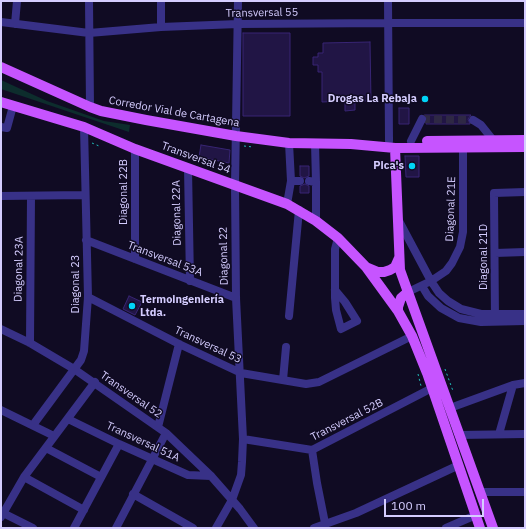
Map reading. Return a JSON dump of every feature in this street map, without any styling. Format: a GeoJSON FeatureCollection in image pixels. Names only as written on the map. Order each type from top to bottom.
{"type":"FeatureCollection","features":[{"type":"Feature","properties":{"kind":"main road","name":"Corredor Vial de Cartagena"},"geometry":{"type":"LineString","coordinates":[[1,68],[101,111],[236,136],[289,143],[525,147]]}},
{"type":"Feature","properties":{"kind":"main road","name":"Transversal 54"},"geometry":{"type":"LineString","coordinates":[[1,102],[84,127],[135,149],[287,204],[316,221],[338,238],[366,267]]}},
{"type":"Feature","properties":{"kind":"main road","name":"Corredor Vial de Cartagena"},"geometry":{"type":"LineString","coordinates":[[392,144],[411,141],[525,140]]}},
{"type":"Feature","properties":{"kind":"main road"},"geometry":{"type":"LineString","coordinates":[[392,144],[398,219],[400,270],[493,528]]}},
{"type":"Feature","properties":{"kind":"main road"},"geometry":{"type":"LineString","coordinates":[[366,267],[378,272],[390,270],[398,262],[400,256]]}},
{"type":"Feature","properties":{"kind":"main road"},"geometry":{"type":"LineString","coordinates":[[366,267],[398,311],[412,336],[432,388],[480,528]]}},
{"type":"Feature","properties":{"kind":"main road"},"geometry":{"type":"LineString","coordinates":[[398,311],[398,302],[408,292]]}},
{"type":"Feature","properties":{"kind":"street"},"geometry":{"type":"LineString","coordinates":[[15,24],[17,1]]}},
{"type":"Feature","properties":{"kind":"street"},"geometry":{"type":"LineString","coordinates":[[89,1],[90,107]]}},
{"type":"Feature","properties":{"kind":"street"},"geometry":{"type":"LineString","coordinates":[[160,1],[161,28]]}},
{"type":"Feature","properties":{"kind":"street","name":"Diagonal 22"},"geometry":{"type":"LineString","coordinates":[[216,528],[232,500],[241,475],[243,439],[241,373],[236,298],[235,185],[238,1]]}},
{"type":"Feature","properties":{"kind":"street"},"geometry":{"type":"LineString","coordinates":[[388,1],[392,144]]}},
{"type":"Feature","properties":{"kind":"street","name":"Transversal 55"},"geometry":{"type":"LineString","coordinates":[[1,22],[89,33],[238,24],[388,22],[525,24]]}},
{"type":"Feature","properties":{"kind":"street"},"geometry":{"type":"LineString","coordinates":[[1,127],[7,128],[13,106]]}},
{"type":"Feature","properties":{"kind":"street"},"geometry":{"type":"LineString","coordinates":[[411,141],[422,120]]}},
{"type":"Feature","properties":{"kind":"street"},"geometry":{"type":"LineString","coordinates":[[473,120],[481,125],[493,140]]}},
{"type":"Feature","properties":{"kind":"street","name":"Diagonal 23"},"geometry":{"type":"LineString","coordinates":[[33,425],[81,360],[84,351],[88,297],[84,127]]}},
{"type":"Feature","properties":{"kind":"street"},"geometry":{"type":"LineString","coordinates":[[287,204],[291,181],[289,143]]}},
{"type":"Feature","properties":{"kind":"street"},"geometry":{"type":"LineString","coordinates":[[315,143],[312,182],[316,221]]}},
{"type":"Feature","properties":{"kind":"street","name":"Diagonal 21E"},"geometry":{"type":"LineString","coordinates":[[408,292],[431,282],[446,271],[460,247],[463,232],[463,147]]}},
{"type":"Feature","properties":{"kind":"street","name":"Diagonal 22B"},"geometry":{"type":"LineString","coordinates":[[135,149],[135,259]]}},
{"type":"Feature","properties":{"kind":"street","name":"Diagonal 22A"},"geometry":{"type":"LineString","coordinates":[[188,168],[190,281]]}},
{"type":"Feature","properties":{"kind":"street"},"geometry":{"type":"LineString","coordinates":[[291,181],[300,181]]}},
{"type":"Feature","properties":{"kind":"street","name":"Diagonal 21D"},"geometry":{"type":"LineString","coordinates":[[495,318],[494,193],[525,192]]}},
{"type":"Feature","properties":{"kind":"street"},"geometry":{"type":"LineString","coordinates":[[1,196],[85,195]]}},
{"type":"Feature","properties":{"kind":"street","name":"Diagonal 23A"},"geometry":{"type":"LineString","coordinates":[[30,343],[31,196]]}},
{"type":"Feature","properties":{"kind":"street"},"geometry":{"type":"LineString","coordinates":[[289,316],[299,210]]}},
{"type":"Feature","properties":{"kind":"street"},"geometry":{"type":"LineString","coordinates":[[398,219],[431,282],[439,293],[448,301],[461,309],[495,318],[525,321]]}},
{"type":"Feature","properties":{"kind":"street"},"geometry":{"type":"LineString","coordinates":[[335,290],[335,249],[338,238]]}},
{"type":"Feature","properties":{"kind":"street","name":"Transversal 53A"},"geometry":{"type":"LineString","coordinates":[[86,240],[236,298]]}},
{"type":"Feature","properties":{"kind":"street"},"geometry":{"type":"LineString","coordinates":[[495,253],[525,252]]}},
{"type":"Feature","properties":{"kind":"street"},"geometry":{"type":"LineString","coordinates":[[422,286],[433,301],[452,315],[470,321],[481,322],[495,318],[525,314]]}},
{"type":"Feature","properties":{"kind":"street","name":"Transversal 53"},"geometry":{"type":"LineString","coordinates":[[88,297],[178,344],[241,373],[306,384],[319,382],[412,336]]}},
{"type":"Feature","properties":{"kind":"street","name":"Transversal 52"},"geometry":{"type":"LineString","coordinates":[[1,329],[30,343],[74,368],[158,427],[211,476],[232,500]]}},
{"type":"Feature","properties":{"kind":"street"},"geometry":{"type":"LineString","coordinates":[[158,427],[178,344]]}},
{"type":"Feature","properties":{"kind":"street"},"geometry":{"type":"LineString","coordinates":[[283,380],[286,348]]}},
{"type":"Feature","properties":{"kind":"street"},"geometry":{"type":"LineString","coordinates":[[33,528],[2,515],[24,478],[95,382]]}},
{"type":"Feature","properties":{"kind":"street"},"geometry":{"type":"LineString","coordinates":[[450,408],[513,385],[525,383]]}},
{"type":"Feature","properties":{"kind":"street"},"geometry":{"type":"LineString","coordinates":[[499,434],[513,385]]}},
{"type":"Feature","properties":{"kind":"street","name":"Transversal 52B"},"geometry":{"type":"LineString","coordinates":[[243,439],[312,450],[432,388]]}},
{"type":"Feature","properties":{"kind":"street"},"geometry":{"type":"LineString","coordinates":[[1,410],[54,436]]}},
{"type":"Feature","properties":{"kind":"street","name":"Transversal 51A"},"geometry":{"type":"LineString","coordinates":[[68,418],[119,444],[188,475],[211,476]]}},
{"type":"Feature","properties":{"kind":"street"},"geometry":{"type":"LineString","coordinates":[[117,528],[151,459],[166,433]]}},
{"type":"Feature","properties":{"kind":"street"},"geometry":{"type":"LineString","coordinates":[[459,435],[525,434]]}},
{"type":"Feature","properties":{"kind":"street"},"geometry":{"type":"LineString","coordinates":[[74,528],[119,444]]}},
{"type":"Feature","properties":{"kind":"street"},"geometry":{"type":"LineString","coordinates":[[46,448],[101,477]]}},
{"type":"Feature","properties":{"kind":"street"},"geometry":{"type":"LineString","coordinates":[[312,450],[325,523]]}},
{"type":"Feature","properties":{"kind":"street"},"geometry":{"type":"LineString","coordinates":[[314,528],[356,513],[459,465]]}},
{"type":"Feature","properties":{"kind":"street"},"geometry":{"type":"LineString","coordinates":[[24,478],[84,510]]}},
{"type":"Feature","properties":{"kind":"street"},"geometry":{"type":"LineString","coordinates":[[481,492],[525,492]]}},
{"type":"Feature","properties":{"kind":"street"},"geometry":{"type":"LineString","coordinates":[[133,494],[193,528]]}},
{"type":"Feature","properties":{"kind":"street"},"geometry":{"type":"LineString","coordinates":[[232,500],[254,528]]}},
{"type":"Feature","properties":{"kind":"street"},"geometry":{"type":"LineString","coordinates":[[446,528],[476,515]]}},
{"type":"Feature","properties":{"kind":"green space"},"geometry":{"type":"Polygon","coordinates":[[[1,80],[47,101],[104,121],[130,125],[129,132],[1,89],[1,80]]]}},
{"type":"Feature","properties":{"kind":"building"},"geometry":{"type":"Polygon","coordinates":[[[243,33],[290,33],[290,116],[243,116],[243,33]]]}},
{"type":"Feature","properties":{"kind":"building"},"geometry":{"type":"Polygon","coordinates":[[[370,42],[371,101],[355,101],[355,110],[345,111],[345,101],[322,102],[322,72],[318,72],[318,65],[313,65],[313,57],[318,57],[318,53],[323,53],[323,43],[370,42]]]}},
{"type":"Feature","properties":{"kind":"building"},"geometry":{"type":"Polygon","coordinates":[[[399,108],[409,108],[409,124],[399,124],[399,108]]]}},
{"type":"Feature","properties":{"kind":"building"},"geometry":{"type":"Polygon","coordinates":[[[425,115],[471,115],[468,119],[470,124],[426,124],[427,118],[425,115]]]}},
{"type":"Feature","properties":{"kind":"building"},"geometry":{"type":"Polygon","coordinates":[[[201,145],[230,150],[229,163],[199,157],[201,145]]]}},
{"type":"Feature","properties":{"kind":"building","name":"Pica's"},"geometry":{"type":"Polygon","coordinates":[[[405,156],[419,156],[419,177],[406,177],[405,156]]]}},
{"type":"Feature","properties":{"kind":"building"},"geometry":{"type":"Polygon","coordinates":[[[300,166],[309,166],[309,176],[304,178],[300,176],[300,166]]]}},
{"type":"Feature","properties":{"kind":"building"},"geometry":{"type":"Polygon","coordinates":[[[305,184],[309,186],[309,193],[300,193],[300,186],[305,184]]]}},
{"type":"Feature","properties":{"kind":"building","name":"Termoingeniería Ltda."},"geometry":{"type":"Polygon","coordinates":[[[129,296],[142,302],[135,315],[123,309],[129,296]]]}},
{"type":"Feature","properties":{"kind":"tunnel"},"geometry":{"type":"LineString","coordinates":[[422,119],[473,120]]}},
{"type":"Feature","properties":{"kind":"place","name":"Drogas La Rebaja"},"geometry":{"type":"Point","coordinates":[425,99]}},
{"type":"Feature","properties":{"kind":"place","name":"Pica's"},"geometry":{"type":"Point","coordinates":[412,166]}},
{"type":"Feature","properties":{"kind":"place","name":"Termoingeniería Ltda."},"geometry":{"type":"Point","coordinates":[132,306]}}]}
